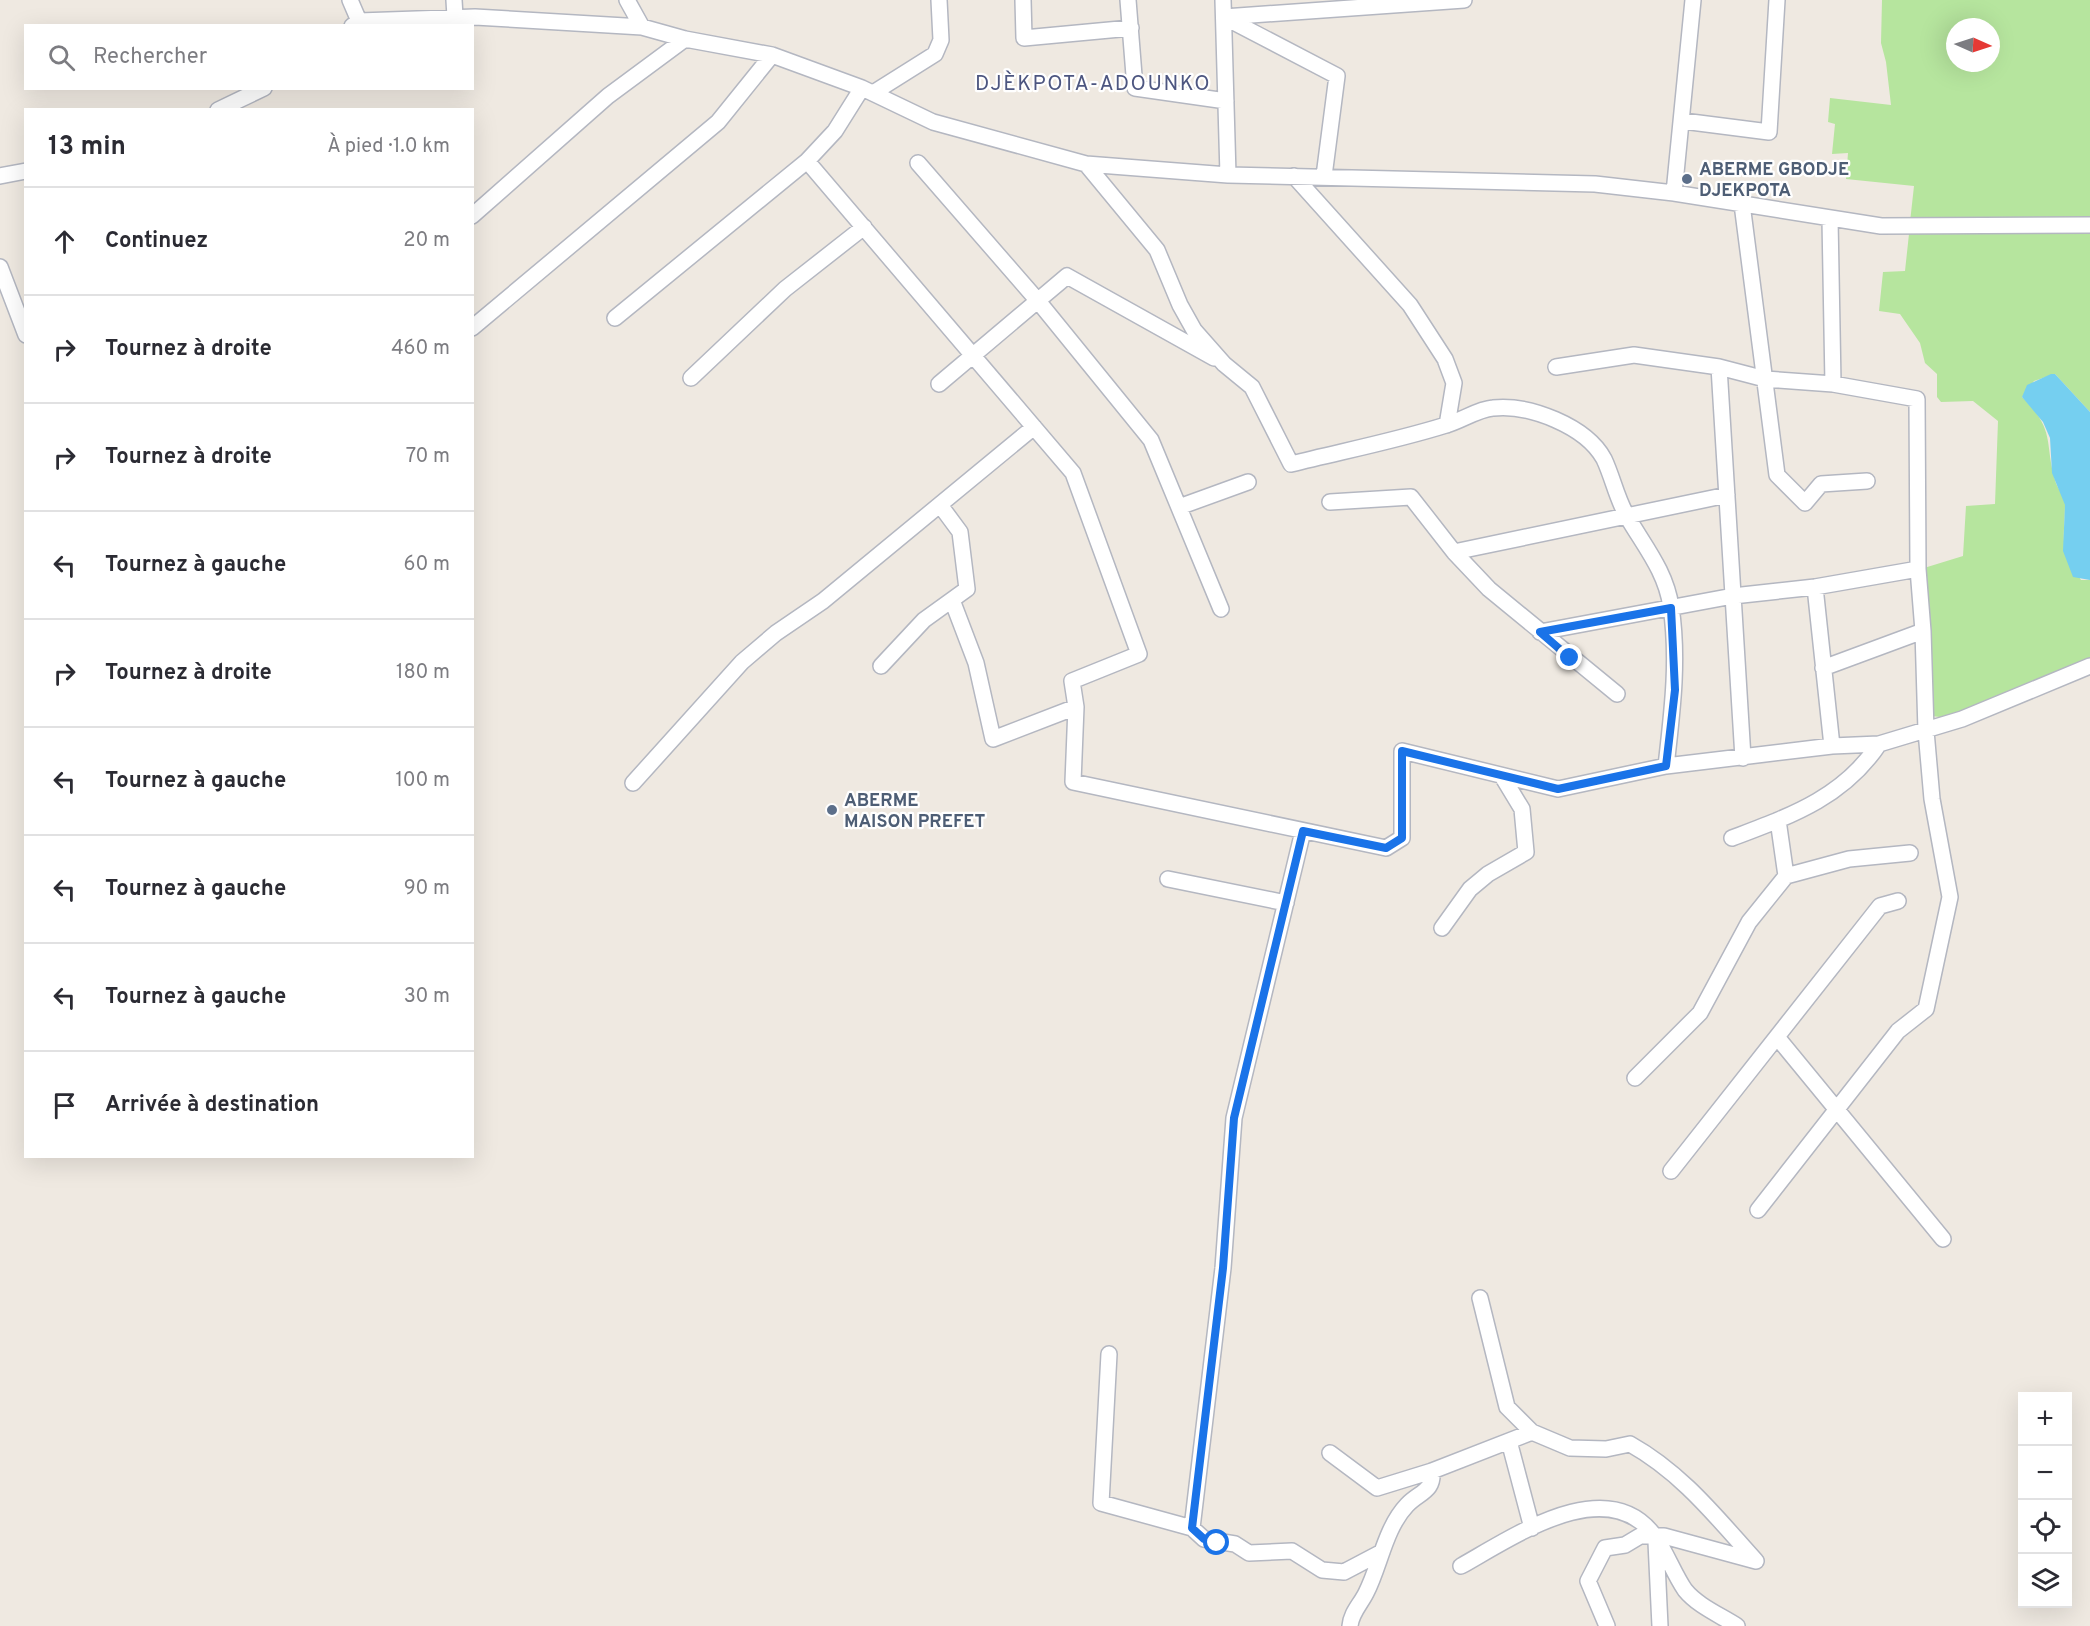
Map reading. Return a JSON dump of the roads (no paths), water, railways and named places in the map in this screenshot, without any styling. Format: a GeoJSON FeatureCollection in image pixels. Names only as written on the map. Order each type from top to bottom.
{"type":"FeatureCollection","features":[{"type":"Feature","properties":{"kind":"street"},"geometry":{"type":"LineString","coordinates":[[350,0],[356,23],[455,16],[642,27],[686,39],[772,55],[867,91],[933,122],[1086,164],[1228,175],[1542,181],[1674,193],[1830,219],[1907,228],[2090,225]]}},
{"type":"Feature","properties":{"kind":"street"},"geometry":{"type":"LineString","coordinates":[[454,0],[455,16]]}},
{"type":"Feature","properties":{"kind":"street"},"geometry":{"type":"LineString","coordinates":[[627,0],[642,27]]}},
{"type":"Feature","properties":{"kind":"street"},"geometry":{"type":"LineString","coordinates":[[615,318],[807,161],[867,91],[935,54],[941,40],[939,0]]}},
{"type":"Feature","properties":{"kind":"street"},"geometry":{"type":"LineString","coordinates":[[1023,0],[1024,38],[1131,28]]}},
{"type":"Feature","properties":{"kind":"street"},"geometry":{"type":"LineString","coordinates":[[1128,0],[1135,88],[1226,101]]}},
{"type":"Feature","properties":{"kind":"street"},"geometry":{"type":"LineString","coordinates":[[1223,0],[1228,175]]}},
{"type":"Feature","properties":{"kind":"street"},"geometry":{"type":"LineString","coordinates":[[1224,18],[1464,0]]}},
{"type":"Feature","properties":{"kind":"street"},"geometry":{"type":"LineString","coordinates":[[1674,193],[1683,121],[1693,0]]}},
{"type":"Feature","properties":{"kind":"street"},"geometry":{"type":"LineString","coordinates":[[1683,121],[1769,132],[1777,0]]}},
{"type":"Feature","properties":{"kind":"street"},"geometry":{"type":"LineString","coordinates":[[1224,18],[1337,76],[1324,176]]}},
{"type":"Feature","properties":{"kind":"street"},"geometry":{"type":"LineString","coordinates":[[474,214],[608,96],[686,39]]}},
{"type":"Feature","properties":{"kind":"street"},"geometry":{"type":"LineString","coordinates":[[474,326],[718,122],[772,55]]}},
{"type":"Feature","properties":{"kind":"street"},"geometry":{"type":"LineString","coordinates":[[222,108],[260,90]]}},
{"type":"Feature","properties":{"kind":"street"},"geometry":{"type":"LineString","coordinates":[[807,161],[1073,473],[1139,654],[1072,681],[1076,707],[1073,782],[1386,848],[1402,838],[1402,751],[1558,789],[1666,766],[1832,746],[1879,744],[1926,731],[2090,666]]}},
{"type":"Feature","properties":{"kind":"street"},"geometry":{"type":"LineString","coordinates":[[918,163],[1038,301],[1151,440],[1221,609]]}},
{"type":"Feature","properties":{"kind":"street"},"geometry":{"type":"LineString","coordinates":[[1086,164],[1157,250],[1186,317],[1194,330],[1224,364],[1252,387],[1291,464],[1447,425],[1493,408],[1536,413],[1564,423],[1588,438],[1603,458],[1626,515],[1659,568],[1671,608],[1675,690],[1666,766]]}},
{"type":"Feature","properties":{"kind":"street"},"geometry":{"type":"LineString","coordinates":[[0,176],[24,171]]}},
{"type":"Feature","properties":{"kind":"street"},"geometry":{"type":"LineString","coordinates":[[1294,176],[1410,305],[1445,359],[1454,382],[1447,425]]}},
{"type":"Feature","properties":{"kind":"street"},"geometry":{"type":"LineString","coordinates":[[1742,204],[1778,475],[1804,503],[1821,484],[1867,481]]}},
{"type":"Feature","properties":{"kind":"street"},"geometry":{"type":"LineString","coordinates":[[1830,219],[1833,384]]}},
{"type":"Feature","properties":{"kind":"street"},"geometry":{"type":"LineString","coordinates":[[692,378],[785,290],[864,227]]}},
{"type":"Feature","properties":{"kind":"street"},"geometry":{"type":"LineString","coordinates":[[0,267],[19,300],[24,325]]}},
{"type":"Feature","properties":{"kind":"street"},"geometry":{"type":"LineString","coordinates":[[939,384],[1067,276],[1224,364]]}},
{"type":"Feature","properties":{"kind":"street"},"geometry":{"type":"LineString","coordinates":[[1556,367],[1634,355],[1719,367],[1765,378],[1833,384],[1917,399],[1918,569],[1923,631],[1926,731],[1932,799],[1950,897],[1926,1009],[1898,1031],[1758,1210]]}},
{"type":"Feature","properties":{"kind":"street"},"geometry":{"type":"LineString","coordinates":[[1719,367],[1743,758]]}},
{"type":"Feature","properties":{"kind":"street"},"geometry":{"type":"LineString","coordinates":[[633,783],[751,655],[776,633],[823,601],[1034,427]]}},
{"type":"Feature","properties":{"kind":"street"},"geometry":{"type":"LineString","coordinates":[[1179,507],[1248,482]]}},
{"type":"Feature","properties":{"kind":"street"},"geometry":{"type":"LineString","coordinates":[[1454,552],[1727,495]]}},
{"type":"Feature","properties":{"kind":"street"},"geometry":{"type":"LineString","coordinates":[[1330,502],[1411,497],[1454,552],[1489,589],[1617,694]]}},
{"type":"Feature","properties":{"kind":"street"},"geometry":{"type":"LineString","coordinates":[[881,666],[924,620],[967,589],[960,532],[940,505]]}},
{"type":"Feature","properties":{"kind":"street"},"geometry":{"type":"LineString","coordinates":[[1540,632],[1733,596],[1815,587],[1918,569]]}},
{"type":"Feature","properties":{"kind":"street"},"geometry":{"type":"LineString","coordinates":[[1815,587],[1832,746]]}},
{"type":"Feature","properties":{"kind":"street"},"geometry":{"type":"LineString","coordinates":[[952,600],[976,663],[993,739],[1076,707]]}},
{"type":"Feature","properties":{"kind":"street"},"geometry":{"type":"LineString","coordinates":[[1823,668],[1923,631]]}},
{"type":"Feature","properties":{"kind":"street"},"geometry":{"type":"LineString","coordinates":[[1732,838],[1821,801],[1865,765],[1879,744]]}},
{"type":"Feature","properties":{"kind":"street"},"geometry":{"type":"LineString","coordinates":[[1442,928],[1470,889],[1488,874],[1526,852],[1522,809],[1502,776]]}},
{"type":"Feature","properties":{"kind":"street"},"geometry":{"type":"LineString","coordinates":[[1778,820],[1786,876]]}},
{"type":"Feature","properties":{"kind":"street"},"geometry":{"type":"LineString","coordinates":[[1192,1528],[1223,1268],[1234,1118],[1303,831]]}},
{"type":"Feature","properties":{"kind":"street"},"geometry":{"type":"LineString","coordinates":[[1635,1078],[1700,1013],[1749,922],[1786,876],[1849,859],[1910,853]]}},
{"type":"Feature","properties":{"kind":"street"},"geometry":{"type":"LineString","coordinates":[[1168,879],[1286,903]]}},
{"type":"Feature","properties":{"kind":"street"},"geometry":{"type":"LineString","coordinates":[[1671,1171],[1880,906],[1898,901]]}},
{"type":"Feature","properties":{"kind":"street"},"geometry":{"type":"LineString","coordinates":[[1777,1037],[1943,1239]]}},
{"type":"Feature","properties":{"kind":"street"},"geometry":{"type":"LineString","coordinates":[[1480,1298],[1508,1407],[1532,1432],[1570,1448],[1606,1449],[1630,1444],[1657,1459],[1687,1485],[1756,1561],[1655,1536],[1640,1536],[1625,1545],[1605,1548],[1588,1581],[1607,1626]]}},
{"type":"Feature","properties":{"kind":"street"},"geometry":{"type":"LineString","coordinates":[[1109,1354],[1101,1503],[1192,1528],[1204,1539],[1235,1544],[1249,1552],[1292,1551],[1322,1570],[1344,1572],[1382,1552]]}},
{"type":"Feature","properties":{"kind":"street"},"geometry":{"type":"LineString","coordinates":[[1330,1453],[1377,1488],[1432,1471],[1532,1432]]}},
{"type":"Feature","properties":{"kind":"street"},"geometry":{"type":"LineString","coordinates":[[1509,1441],[1532,1528]]}},
{"type":"Feature","properties":{"kind":"street"},"geometry":{"type":"LineString","coordinates":[[1350,1626],[1350,1618],[1366,1593],[1382,1552],[1407,1504],[1427,1491],[1433,1480],[1432,1471]]}},
{"type":"Feature","properties":{"kind":"street"},"geometry":{"type":"LineString","coordinates":[[1461,1566],[1532,1528],[1566,1513],[1595,1507],[1627,1512],[1655,1536],[1686,1591],[1705,1607],[1737,1626]]}},
{"type":"Feature","properties":{"kind":"street"},"geometry":{"type":"LineString","coordinates":[[1655,1536],[1660,1626]]}},
{"type":"Feature","properties":{"kind":"water"},"geometry":{"type":"Polygon","coordinates":[[[2055,374],[2090,412],[2090,580],[2073,577],[2063,551],[2065,505],[2052,473],[2050,438],[2043,422],[2022,397],[2027,385],[2055,374]]]}},
{"type":"Feature","properties":{"kind":"place","name":"ABERME GBODJE DJEKPOTA"},"geometry":{"type":"Point","coordinates":[1687,179]}},
{"type":"Feature","properties":{"kind":"place","name":"ABERME MAISON PREFET"},"geometry":{"type":"Point","coordinates":[832,810]}},
{"type":"Feature","properties":{"kind":"district","name":"DJÈKPOTA-ADOUNKO"},"geometry":{"type":"Point","coordinates":[1093,83]}}]}
